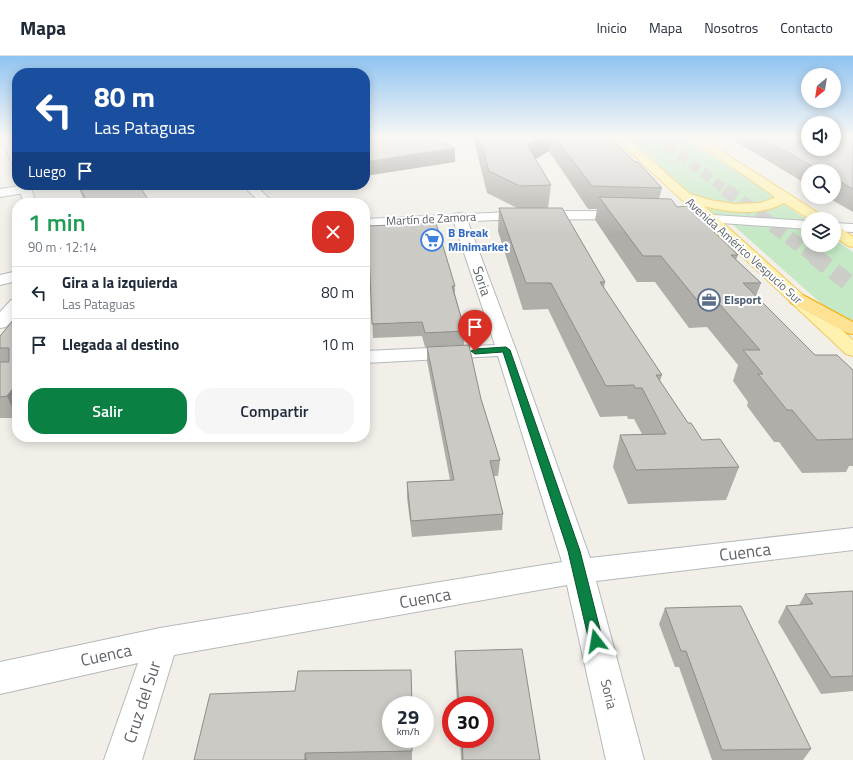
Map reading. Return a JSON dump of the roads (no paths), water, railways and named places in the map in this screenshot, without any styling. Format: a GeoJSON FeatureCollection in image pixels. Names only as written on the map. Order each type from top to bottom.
{"type":"FeatureCollection","features":[{"type":"Feature","properties":{"kind":"highway"},"geometry":{"type":"LineString","coordinates":[[797,299],[853,329]]}},
{"type":"Feature","properties":{"kind":"main road","name":"Avenida Américo Vespucio Sur"},"geometry":{"type":"LineString","coordinates":[[654,169],[853,350]]}},
{"type":"Feature","properties":{"kind":"main road"},"geometry":{"type":"LineString","coordinates":[[741,169],[807,212]]}},
{"type":"Feature","properties":{"kind":"main road"},"geometry":{"type":"LineString","coordinates":[[680,192],[703,202],[736,207],[770,205],[780,200],[780,195]]}},
{"type":"Feature","properties":{"kind":"main road"},"geometry":{"type":"LineString","coordinates":[[841,235],[853,243]]}},
{"type":"Feature","properties":{"kind":"street"},"geometry":{"type":"LineString","coordinates":[[0,193],[12,190]]}},
{"type":"Feature","properties":{"kind":"street"},"geometry":{"type":"LineString","coordinates":[[254,190],[262,198]]}},
{"type":"Feature","properties":{"kind":"street","name":"Martín de Zamora"},"geometry":{"type":"LineString","coordinates":[[370,223],[459,216],[561,214],[640,216]]}},
{"type":"Feature","properties":{"kind":"street","name":"Soria"},"geometry":{"type":"LineString","coordinates":[[459,216],[506,350],[580,571],[625,760]]}},
{"type":"Feature","properties":{"kind":"street"},"geometry":{"type":"LineString","coordinates":[[656,216],[801,225]]}},
{"type":"Feature","properties":{"kind":"street"},"geometry":{"type":"LineString","coordinates":[[841,227],[853,228]]}},
{"type":"Feature","properties":{"kind":"street"},"geometry":{"type":"LineString","coordinates":[[0,280],[12,277]]}},
{"type":"Feature","properties":{"kind":"street"},"geometry":{"type":"LineString","coordinates":[[0,323],[12,310]]}},
{"type":"Feature","properties":{"kind":"street"},"geometry":{"type":"LineString","coordinates":[[370,357],[506,350]]}},
{"type":"Feature","properties":{"kind":"street","name":"Cuenca"},"geometry":{"type":"LineString","coordinates":[[0,678],[160,643],[580,571],[853,539]]}},
{"type":"Feature","properties":{"kind":"street","name":"Cruz del Sur"},"geometry":{"type":"LineString","coordinates":[[123,760],[152,674],[160,643]]}},
{"type":"Feature","properties":{"kind":"tunnel"},"geometry":{"type":"LineString","coordinates":[[698,169],[726,190]]}},
{"type":"Feature","properties":{"kind":"tunnel"},"geometry":{"type":"LineString","coordinates":[[725,189],[815,257]]}},
{"type":"Feature","properties":{"kind":"tunnel"},"geometry":{"type":"LineString","coordinates":[[814,256],[853,286]]}},
{"type":"Feature","properties":{"kind":"place","name":"B Break Minimarket"},"geometry":{"type":"Point","coordinates":[432,240]}},
{"type":"Feature","properties":{"kind":"place","name":"Elsport"},"geometry":{"type":"Point","coordinates":[709,300]}}]}
